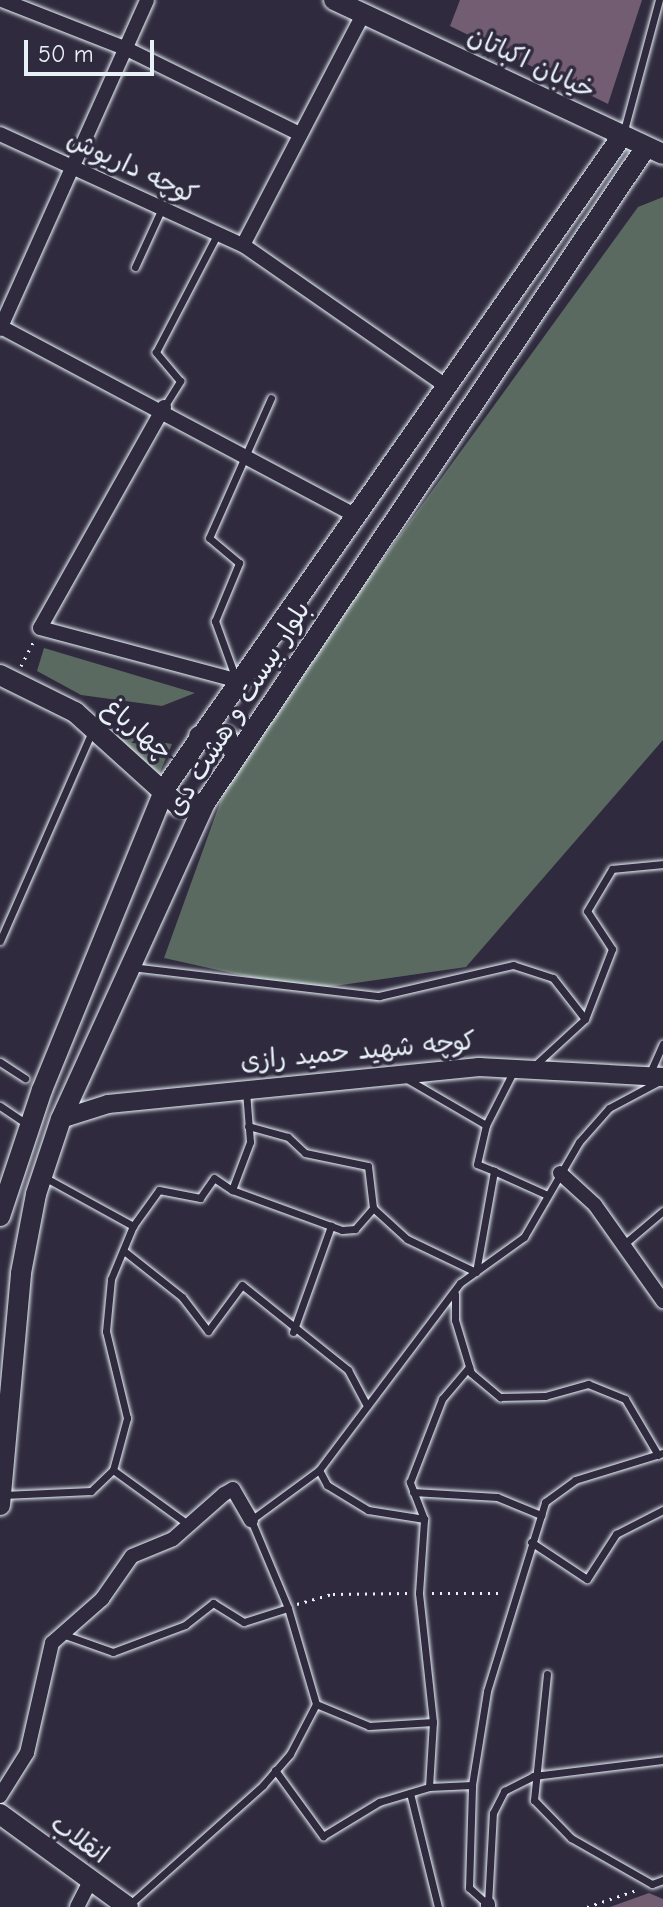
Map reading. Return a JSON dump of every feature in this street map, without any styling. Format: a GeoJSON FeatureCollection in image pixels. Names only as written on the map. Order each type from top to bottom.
{"type":"FeatureCollection","features":[{"type":"Feature","properties":{"kind":"main road","name":"خیابان اکباتان"},"geometry":{"type":"LineString","coordinates":[[334,0],[654,151]]}},
{"type":"Feature","properties":{"kind":"main road","name":"بلوار بیست و هشت دی"},"geometry":{"type":"LineString","coordinates":[[0,1216],[29,1125],[130,886],[165,788],[236,680],[357,516],[622,136]]}},
{"type":"Feature","properties":{"kind":"main road","name":"بلوار بیست و هشت دی"},"geometry":{"type":"LineString","coordinates":[[0,1505],[3,1421],[21,1273],[42,1176],[61,1119],[205,803],[386,530],[654,151]]}},
{"type":"Feature","properties":{"kind":"main road"},"geometry":{"type":"LineString","coordinates":[[357,516],[368,531],[386,530]]}},
{"type":"Feature","properties":{"kind":"main road","name":"چهارباغ"},"geometry":{"type":"LineString","coordinates":[[7,677],[75,712],[165,788],[179,806],[205,803]]}},
{"type":"Feature","properties":{"kind":"main road"},"geometry":{"type":"LineString","coordinates":[[199,736],[226,736],[235,754]]}},
{"type":"Feature","properties":{"kind":"main road"},"geometry":{"type":"LineString","coordinates":[[130,886],[160,899]]}},
{"type":"Feature","properties":{"kind":"main road","name":"انقلاب"},"geometry":{"type":"LineString","coordinates":[[0,1814],[84,1892],[128,1907]]}},
{"type":"Feature","properties":{"kind":"main road","name":"انقلاب"},"geometry":{"type":"LineString","coordinates":[[0,1829],[108,1907]]}},
{"type":"Feature","properties":{"kind":"street"},"geometry":{"type":"LineString","coordinates":[[2,0],[127,49],[300,134]]}},
{"type":"Feature","properties":{"kind":"street"},"geometry":{"type":"LineString","coordinates":[[147,0],[77,169],[0,327],[164,407],[357,516]]}},
{"type":"Feature","properties":{"kind":"street"},"geometry":{"type":"LineString","coordinates":[[243,245],[363,14]]}},
{"type":"Feature","properties":{"kind":"street","name":"کوچه داریوش"},"geometry":{"type":"LineString","coordinates":[[0,134],[243,245],[447,387]]}},
{"type":"Feature","properties":{"kind":"street"},"geometry":{"type":"LineString","coordinates":[[164,407],[40,628],[236,680]]}},
{"type":"Feature","properties":{"kind":"street","name":"کوچه شهید حمید رازی"},"geometry":{"type":"LineString","coordinates":[[61,1119],[108,1104],[246,1089],[407,1079],[525,1066],[658,1077]]}},
{"type":"Feature","properties":{"kind":"street"},"geometry":{"type":"LineString","coordinates":[[560,1173],[623,1245],[663,1301]]}},
{"type":"Feature","properties":{"kind":"street"},"geometry":{"type":"LineString","coordinates":[[0,1796],[27,1753],[45,1662],[61,1634],[102,1599],[132,1556],[189,1525],[233,1489],[251,1520]]}},
{"type":"Feature","properties":{"kind":"lane"},"geometry":{"type":"LineString","coordinates":[[622,136],[659,0]]}},
{"type":"Feature","properties":{"kind":"lane"},"geometry":{"type":"LineString","coordinates":[[135,267],[162,208]]}},
{"type":"Feature","properties":{"kind":"lane"},"geometry":{"type":"LineString","coordinates":[[164,407],[180,381],[156,352],[218,233]]}},
{"type":"Feature","properties":{"kind":"lane"},"geometry":{"type":"LineString","coordinates":[[236,680],[215,621],[239,563],[209,538],[271,398]]}},
{"type":"Feature","properties":{"kind":"lane"},"geometry":{"type":"LineString","coordinates":[[0,941],[94,727]]}},
{"type":"Feature","properties":{"kind":"lane"},"geometry":{"type":"LineString","coordinates":[[545,1194],[477,1164],[486,1125],[525,1066],[585,1019],[612,949],[587,911],[612,869],[663,864]]}},
{"type":"Feature","properties":{"kind":"lane"},"geometry":{"type":"LineString","coordinates":[[129,967],[379,996],[513,965],[553,978],[585,1019]]}},
{"type":"Feature","properties":{"kind":"lane"},"geometry":{"type":"LineString","coordinates":[[128,1907],[275,1770],[316,1704],[288,1608],[251,1520],[319,1470],[460,1283],[524,1237],[545,1194],[609,1108],[658,1077],[663,1044]]}},
{"type":"Feature","properties":{"kind":"lane"},"geometry":{"type":"LineString","coordinates":[[0,1062],[25,1078]]}},
{"type":"Feature","properties":{"kind":"lane"},"geometry":{"type":"LineString","coordinates":[[407,1079],[486,1125]]}},
{"type":"Feature","properties":{"kind":"lane"},"geometry":{"type":"LineString","coordinates":[[232,1190],[248,1126],[246,1089]]}},
{"type":"Feature","properties":{"kind":"lane"},"geometry":{"type":"LineString","coordinates":[[0,1106],[29,1125]]}},
{"type":"Feature","properties":{"kind":"lane"},"geometry":{"type":"LineString","coordinates":[[248,1126],[288,1137],[305,1153],[368,1166],[373,1208],[407,1239],[476,1272]]}},
{"type":"Feature","properties":{"kind":"lane"},"geometry":{"type":"LineString","coordinates":[[476,1272],[494,1171]]}},
{"type":"Feature","properties":{"kind":"lane"},"geometry":{"type":"LineString","coordinates":[[42,1176],[133,1226]]}},
{"type":"Feature","properties":{"kind":"lane"},"geometry":{"type":"LineString","coordinates":[[1,1494],[91,1491],[113,1470],[127,1418],[106,1331],[111,1279],[133,1226],[159,1190],[200,1198],[214,1178],[232,1190],[331,1226],[355,1229],[373,1208]]}},
{"type":"Feature","properties":{"kind":"lane"},"geometry":{"type":"LineString","coordinates":[[623,1245],[663,1211]]}},
{"type":"Feature","properties":{"kind":"lane"},"geometry":{"type":"LineString","coordinates":[[293,1332],[331,1226]]}},
{"type":"Feature","properties":{"kind":"lane"},"geometry":{"type":"LineString","coordinates":[[124,1251],[182,1297],[208,1331],[242,1285],[293,1332],[348,1370],[366,1404]]}},
{"type":"Feature","properties":{"kind":"lane"},"geometry":{"type":"LineString","coordinates":[[455,1291],[469,1367],[500,1397],[545,1396],[588,1384],[625,1399],[660,1454],[575,1480],[545,1502],[487,1691],[472,1785],[469,1888],[489,1906]]}},
{"type":"Feature","properties":{"kind":"lane"},"geometry":{"type":"LineString","coordinates":[[429,1787],[433,1722],[419,1593],[424,1519],[413,1492],[414,1458],[442,1399],[469,1367]]}},
{"type":"Feature","properties":{"kind":"lane"},"geometry":{"type":"LineString","coordinates":[[113,1470],[189,1525]]}},
{"type":"Feature","properties":{"kind":"lane"},"geometry":{"type":"LineString","coordinates":[[319,1470],[327,1485],[368,1510],[424,1519]]}},
{"type":"Feature","properties":{"kind":"lane"},"geometry":{"type":"LineString","coordinates":[[413,1492],[497,1497],[541,1515]]}},
{"type":"Feature","properties":{"kind":"lane"},"geometry":{"type":"LineString","coordinates":[[531,1542],[587,1579],[616,1534],[663,1510]]}},
{"type":"Feature","properties":{"kind":"lane"},"geometry":{"type":"LineString","coordinates":[[61,1634],[113,1652],[185,1625],[213,1603],[244,1622],[288,1608]]}},
{"type":"Feature","properties":{"kind":"lane"},"geometry":{"type":"LineString","coordinates":[[547,1674],[533,1776],[534,1800],[571,1838],[652,1884],[663,1880]]}},
{"type":"Feature","properties":{"kind":"lane"},"geometry":{"type":"LineString","coordinates":[[316,1704],[369,1726],[433,1722]]}},
{"type":"Feature","properties":{"kind":"lane"},"geometry":{"type":"LineString","coordinates":[[489,1906],[493,1813],[504,1791],[533,1776],[663,1760]]}},
{"type":"Feature","properties":{"kind":"lane"},"geometry":{"type":"LineString","coordinates":[[275,1770],[323,1836],[379,1802],[429,1787],[472,1785]]}},
{"type":"Feature","properties":{"kind":"lane"},"geometry":{"type":"LineString","coordinates":[[410,1793],[438,1907]]}},
{"type":"Feature","properties":{"kind":"path"},"geometry":{"type":"LineString","coordinates":[[7,677],[40,628]]}},
{"type":"Feature","properties":{"kind":"path"},"geometry":{"type":"LineString","coordinates":[[288,1608],[333,1594],[516,1593]]}},
{"type":"Feature","properties":{"kind":"path"},"geometry":{"type":"LineString","coordinates":[[587,1907],[652,1884]]}},
{"type":"Feature","properties":{"kind":"green space"},"geometry":{"type":"Polygon","coordinates":[[[663,197],[663,740],[466,967],[307,990],[164,958],[234,764],[638,207],[663,197]]]}},
{"type":"Feature","properties":{"kind":"green space"},"geometry":{"type":"Polygon","coordinates":[[[44,648],[195,693],[162,706],[81,695],[37,671],[44,648]]]}},
{"type":"Feature","properties":{"kind":"green space"},"geometry":{"type":"Polygon","coordinates":[[[112,735],[172,744],[157,779],[112,735]]]}},
{"type":"Feature","properties":{"kind":"building"},"geometry":{"type":"Polygon","coordinates":[[[460,0],[642,0],[608,104],[450,26],[460,0]]]}},
{"type":"Feature","properties":{"kind":"building"},"geometry":{"type":"Polygon","coordinates":[[[649,1893],[663,1899],[663,1907],[610,1907],[649,1893]]]}}]}
